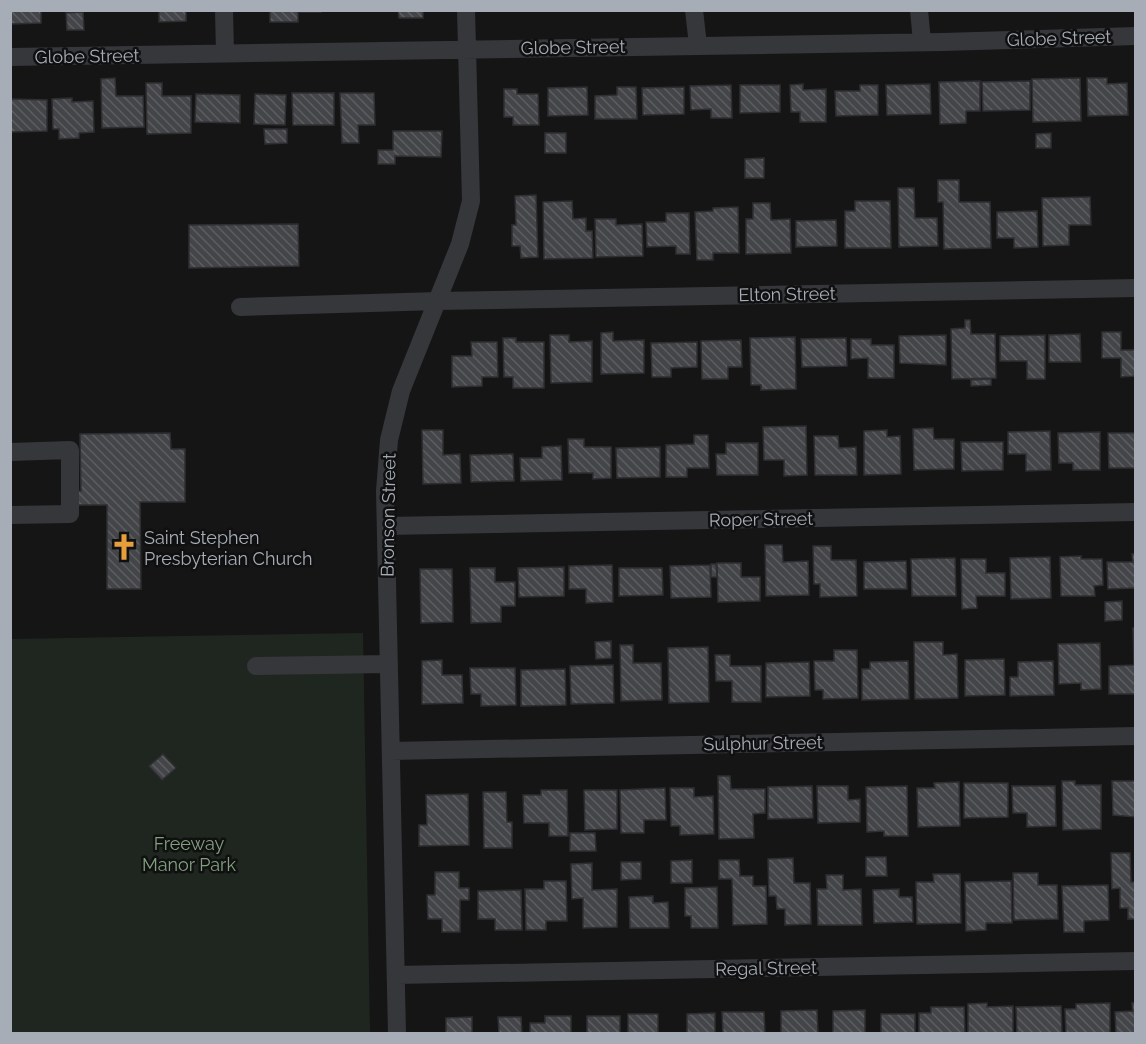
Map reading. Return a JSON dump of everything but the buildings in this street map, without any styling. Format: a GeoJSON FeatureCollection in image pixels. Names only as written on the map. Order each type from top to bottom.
{"type":"FeatureCollection","features":[{"type":"Feature","properties":{"kind":"street"},"geometry":{"type":"LineString","coordinates":[[224,10],[225,53]]}},
{"type":"Feature","properties":{"kind":"street","name":"Bronson Street"},"geometry":{"type":"LineString","coordinates":[[397,1034],[385,491],[389,440],[401,391],[460,244],[471,201],[469,48],[466,10]]}},
{"type":"Feature","properties":{"kind":"street"},"geometry":{"type":"LineString","coordinates":[[694,10],[698,45]]}},
{"type":"Feature","properties":{"kind":"street"},"geometry":{"type":"LineString","coordinates":[[919,10],[922,42]]}},
{"type":"Feature","properties":{"kind":"street","name":"Globe Street"},"geometry":{"type":"LineString","coordinates":[[10,57],[922,42],[1136,36]]}},
{"type":"Feature","properties":{"kind":"street","name":"Elton Street"},"geometry":{"type":"LineString","coordinates":[[240,307],[438,301],[1136,288]]}},
{"type":"Feature","properties":{"kind":"street"},"geometry":{"type":"LineString","coordinates":[[10,452],[70,450],[70,514],[10,515]]}},
{"type":"Feature","properties":{"kind":"street","name":"Roper Street"},"geometry":{"type":"LineString","coordinates":[[386,526],[1136,512]]}},
{"type":"Feature","properties":{"kind":"street"},"geometry":{"type":"LineString","coordinates":[[256,666],[389,664]]}},
{"type":"Feature","properties":{"kind":"street","name":"Sulphur Street"},"geometry":{"type":"LineString","coordinates":[[390,751],[1136,736]]}},
{"type":"Feature","properties":{"kind":"street","name":"Regal Street"},"geometry":{"type":"LineString","coordinates":[[396,975],[1136,961]]}},
{"type":"Feature","properties":{"kind":"green space","name":"Freeway Manor Park"},"geometry":{"type":"Polygon","coordinates":[[[363,633],[370,1033],[11,1033],[10,639],[363,633]]]}},
{"type":"Feature","properties":{"kind":"place","name":"Saint Stephen Presbyterian Church"},"geometry":{"type":"Point","coordinates":[124,547]}}]}
